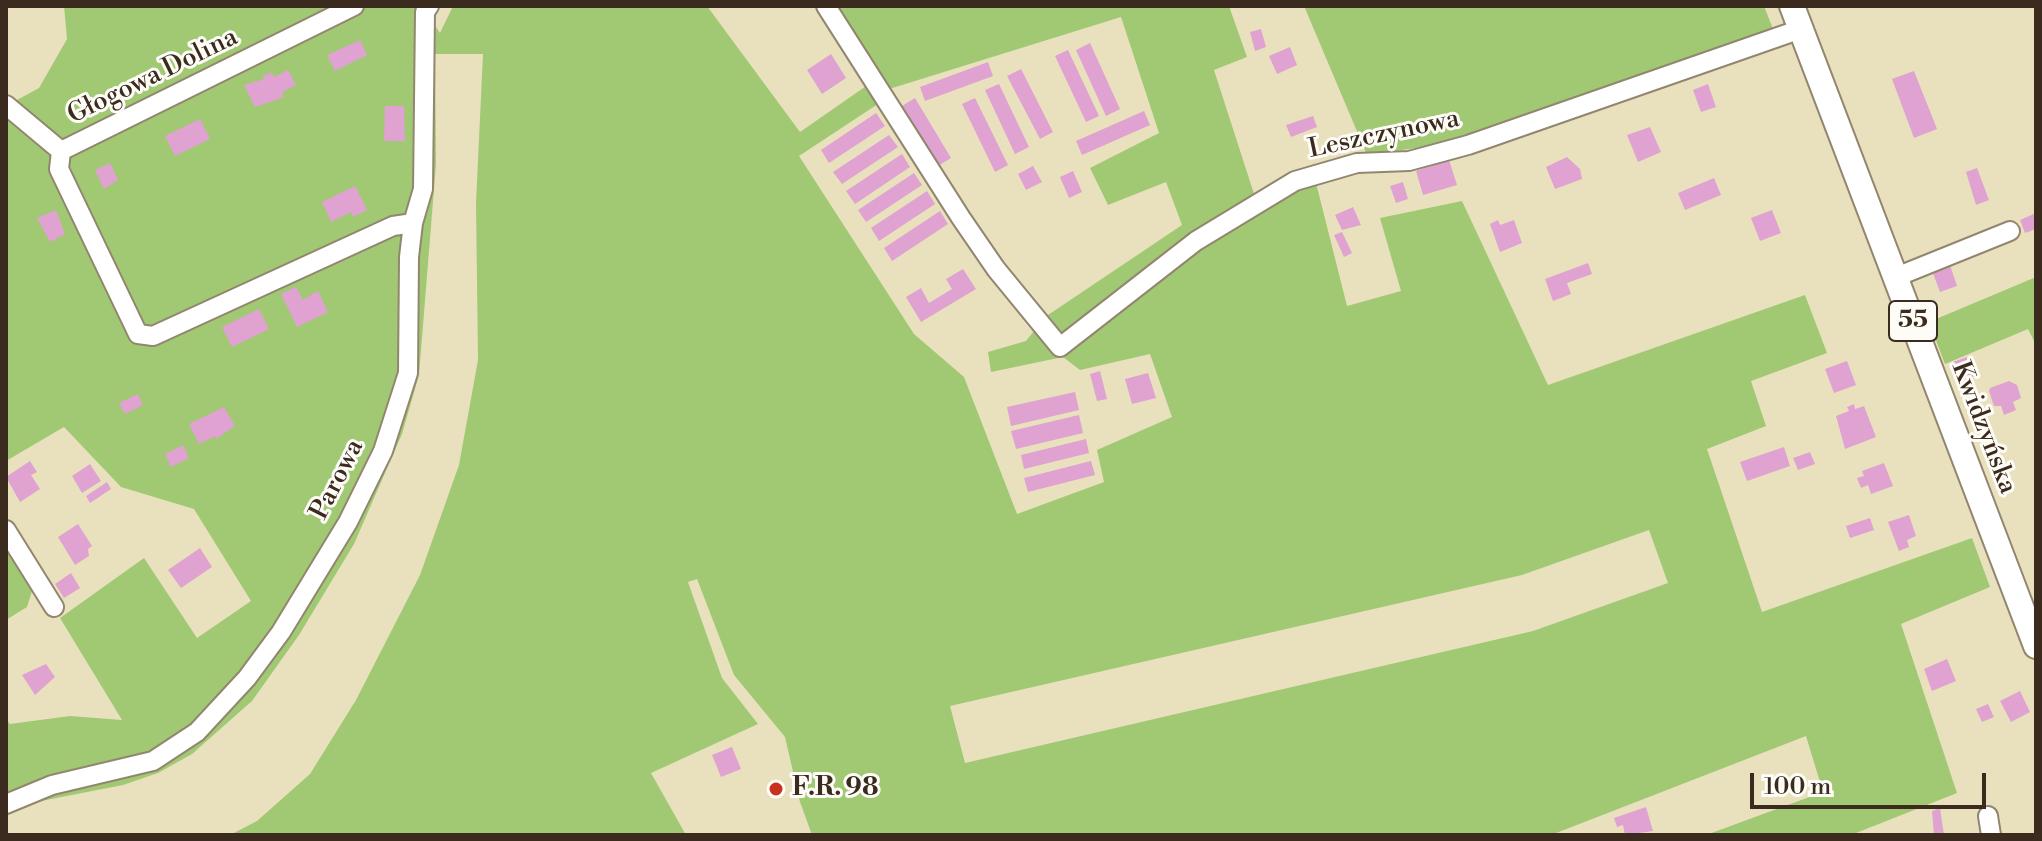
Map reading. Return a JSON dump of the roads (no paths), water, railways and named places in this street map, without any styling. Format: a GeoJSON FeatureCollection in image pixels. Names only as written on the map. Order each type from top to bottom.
{"type":"FeatureCollection","features":[{"type":"Feature","properties":{"kind":"main road","name":"Kwidzyńska"},"geometry":{"type":"LineString","coordinates":[[1796,17],[2036,646]]}},
{"type":"Feature","properties":{"kind":"street","name":"Głogowa Dolina"},"geometry":{"type":"LineString","coordinates":[[61,151],[354,6]]}},
{"type":"Feature","properties":{"kind":"street","name":"Leszczynowa"},"geometry":{"type":"LineString","coordinates":[[826,6],[961,218],[996,269],[1060,347],[1196,241],[1295,181],[1357,163],[1409,161],[1468,145],[1796,17]]}},
{"type":"Feature","properties":{"kind":"street","name":"Parowa"},"geometry":{"type":"LineString","coordinates":[[6,804],[52,785],[153,761],[197,732],[247,678],[281,632],[348,522],[399,410],[408,373],[407,307],[413,223],[423,189],[425,8]]}},
{"type":"Feature","properties":{"kind":"street","name":"Głogowa Dolina"},"geometry":{"type":"LineString","coordinates":[[6,105],[61,151]]}},
{"type":"Feature","properties":{"kind":"street","name":"Głogowa Dolina"},"geometry":{"type":"LineString","coordinates":[[61,151],[59,169],[138,334],[153,336],[393,226],[413,223]]}},
{"type":"Feature","properties":{"kind":"street"},"geometry":{"type":"LineString","coordinates":[[1896,277],[2010,231]]}},
{"type":"Feature","properties":{"kind":"street"},"geometry":{"type":"LineString","coordinates":[[6,530],[54,607]]}},
{"type":"Feature","properties":{"kind":"street"},"geometry":{"type":"LineString","coordinates":[[1988,816],[1991,835]]}},
{"type":"Feature","properties":{"kind":"place","name":"F.R. 98"},"geometry":{"type":"Point","coordinates":[776,789]}}]}
